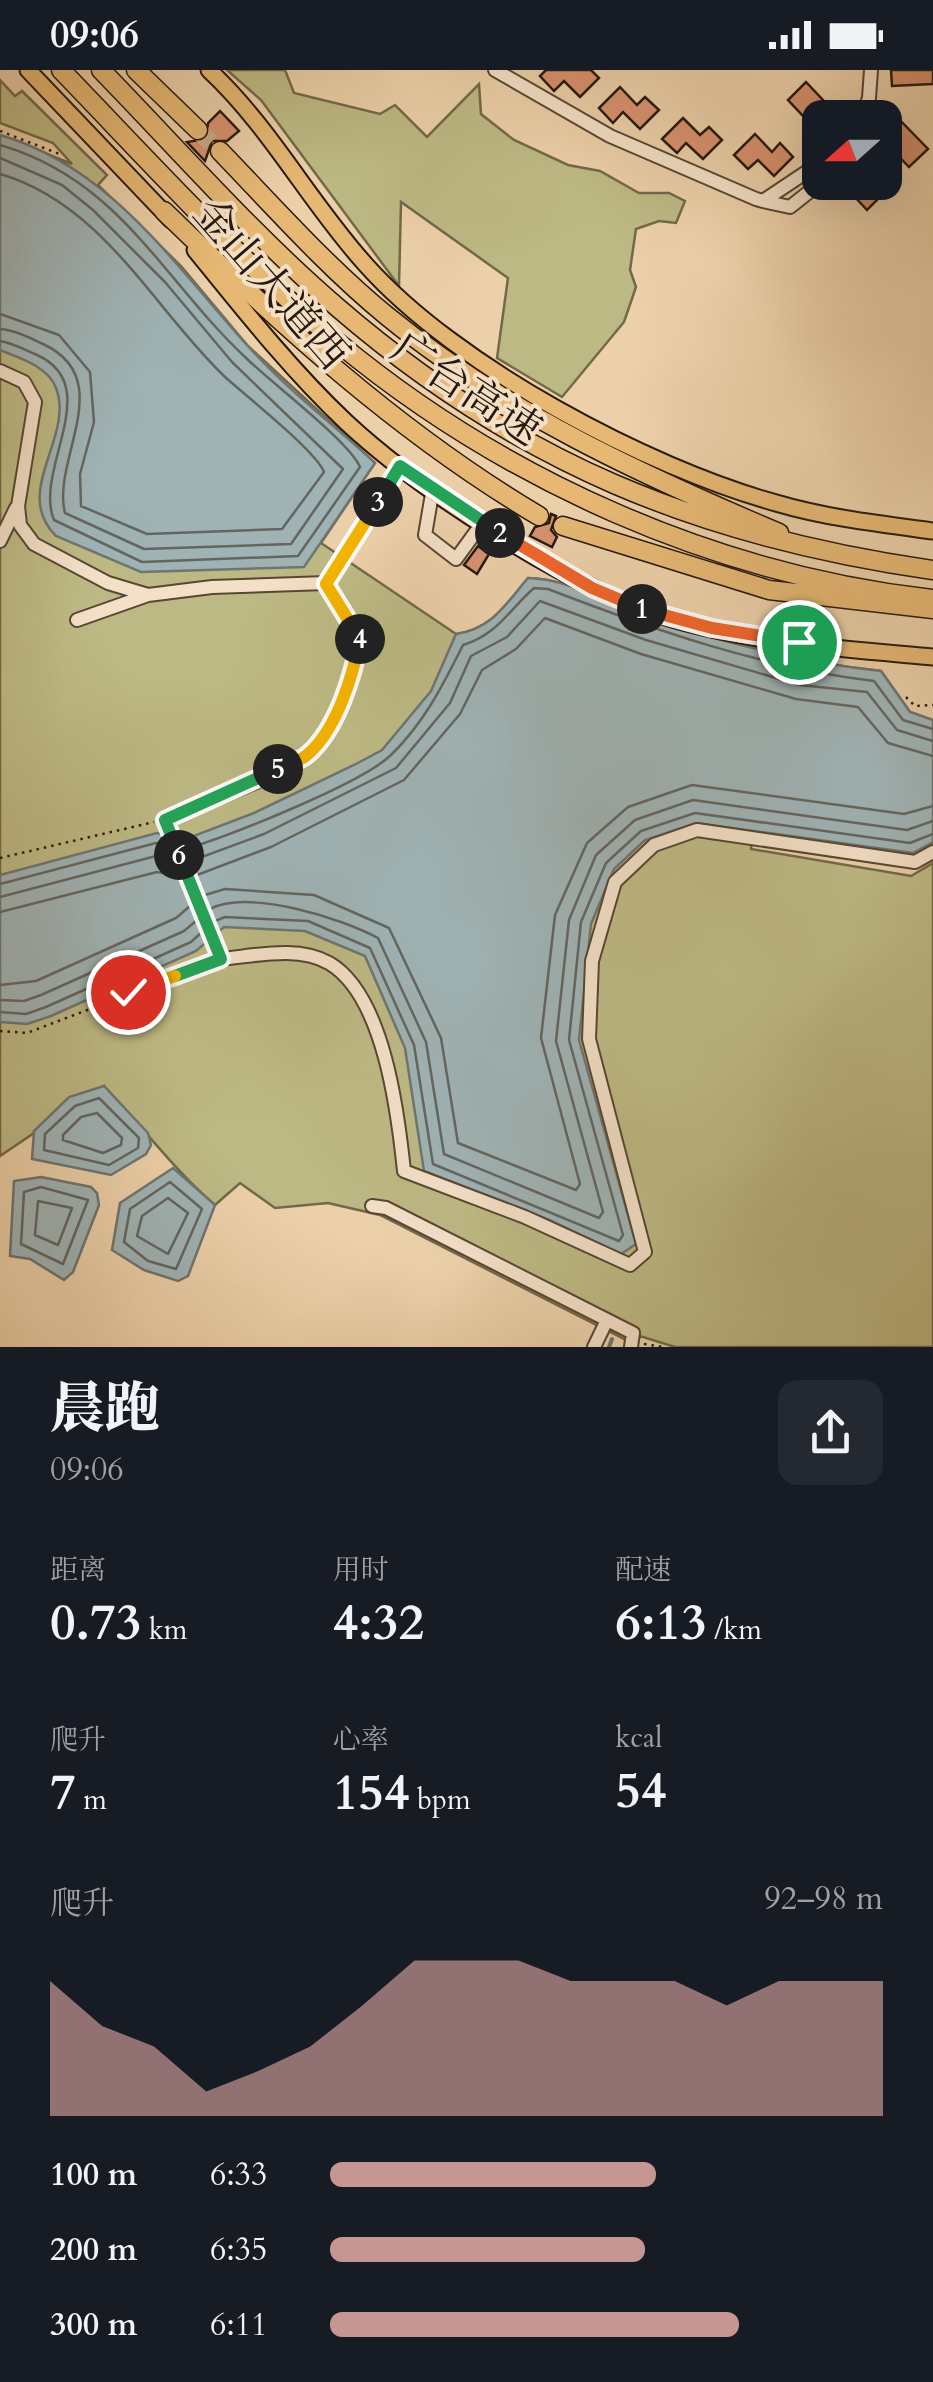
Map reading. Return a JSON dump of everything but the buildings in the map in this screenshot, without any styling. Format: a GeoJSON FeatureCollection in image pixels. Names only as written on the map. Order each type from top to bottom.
{"type":"FeatureCollection","features":[{"type":"Feature","properties":{"kind":"highway","name":"广台高速"},"geometry":{"type":"LineString","coordinates":[[60,70],[295,306],[380,376],[474,438],[552,483],[666,533],[781,568],[933,599]]}},
{"type":"Feature","properties":{"kind":"highway","name":"广台高速"},"geometry":{"type":"LineString","coordinates":[[101,70],[311,284],[423,374],[496,422],[621,490],[743,534],[933,570]]}},
{"type":"Feature","properties":{"kind":"highway"},"geometry":{"type":"LineString","coordinates":[[136,70],[198,130]]}},
{"type":"Feature","properties":{"kind":"highway"},"geometry":{"type":"LineString","coordinates":[[220,151],[352,287],[442,358],[615,460],[820,551]]}},
{"type":"Feature","properties":{"kind":"highway"},"geometry":{"type":"LineString","coordinates":[[164,211],[296,336],[369,396],[460,467],[539,516]]}},
{"type":"Feature","properties":{"kind":"highway"},"geometry":{"type":"LineString","coordinates":[[563,526],[769,590],[933,609]]}},
{"type":"Feature","properties":{"kind":"main road","name":"金山大道西"},"geometry":{"type":"LineString","coordinates":[[28,70],[164,211],[332,408],[400,466],[483,522],[592,588],[666,617],[871,652],[933,657]]}},
{"type":"Feature","properties":{"kind":"main road","name":"金山大道西"},"geometry":{"type":"LineString","coordinates":[[208,70],[260,124],[367,266],[432,327],[508,379],[597,428],[734,490],[808,511],[933,531]]}},
{"type":"Feature","properties":{"kind":"street"},"geometry":{"type":"LineString","coordinates":[[868,100],[871,70]]}},
{"type":"Feature","properties":{"kind":"street"},"geometry":{"type":"LineString","coordinates":[[502,72],[610,136],[763,201],[790,207],[802,197]]}},
{"type":"Feature","properties":{"kind":"street"},"geometry":{"type":"LineString","coordinates":[[763,201],[802,175]]}},
{"type":"Feature","properties":{"kind":"street"},"geometry":{"type":"LineString","coordinates":[[0,371],[24,382],[34,402],[18,506],[20,524],[34,544],[108,583],[148,595]]}},
{"type":"Feature","properties":{"kind":"street"},"geometry":{"type":"LineString","coordinates":[[326,584],[400,466]]}},
{"type":"Feature","properties":{"kind":"street"},"geometry":{"type":"LineString","coordinates":[[433,488],[426,535],[456,559],[483,522]]}},
{"type":"Feature","properties":{"kind":"street"},"geometry":{"type":"LineString","coordinates":[[0,541],[18,506]]}},
{"type":"Feature","properties":{"kind":"street"},"geometry":{"type":"LineString","coordinates":[[77,620],[148,595],[212,587],[326,584]]}},
{"type":"Feature","properties":{"kind":"street"},"geometry":{"type":"LineString","coordinates":[[326,584],[360,638],[354,668],[332,718],[307,755],[165,820],[221,959],[289,953],[327,962],[349,980],[384,1059],[398,1115],[404,1171],[524,1217],[630,1265],[645,1252],[588,1039],[592,961],[615,882],[654,844],[697,830],[915,862],[933,852]]}},
{"type":"Feature","properties":{"kind":"street"},"geometry":{"type":"LineString","coordinates":[[372,1206],[386,1208],[607,1320],[630,1337],[621,1347]]}},
{"type":"Feature","properties":{"kind":"street"},"geometry":{"type":"LineString","coordinates":[[594,1347],[607,1320]]}},
{"type":"Feature","properties":{"kind":"path"},"geometry":{"type":"LineString","coordinates":[[0,131],[62,155]]}},
{"type":"Feature","properties":{"kind":"path"},"geometry":{"type":"LineString","coordinates":[[906,697],[915,706],[933,704]]}},
{"type":"Feature","properties":{"kind":"path"},"geometry":{"type":"LineString","coordinates":[[0,858],[165,820]]}},
{"type":"Feature","properties":{"kind":"path"},"geometry":{"type":"LineString","coordinates":[[0,1031],[27,1033],[221,959]]}},
{"type":"Feature","properties":{"kind":"path"},"geometry":{"type":"LineString","coordinates":[[630,1337],[663,1347]]}},
{"type":"Feature","properties":{"kind":"shaded area"},"geometry":{"type":"Polygon","coordinates":[[[227,70],[285,70],[294,93],[380,114],[395,105],[427,137],[479,84],[481,114],[514,140],[568,165],[600,171],[639,193],[669,193],[685,201],[676,223],[659,221],[636,229],[630,270],[636,287],[624,322],[562,397],[497,358],[508,278],[401,202],[399,286],[261,100],[227,70]]]}},
{"type":"Feature","properties":{"kind":"shaded area"},"geometry":{"type":"Polygon","coordinates":[[[0,80],[15,96],[22,91],[107,175],[98,185],[181,266],[248,346],[375,463],[321,543],[456,634],[489,621],[528,578],[544,579],[653,619],[738,644],[794,658],[881,671],[910,712],[933,720],[933,842],[913,853],[753,829],[751,849],[911,876],[933,863],[933,1347],[675,1347],[640,1336],[636,1345],[380,1215],[328,1203],[275,1208],[240,1183],[215,1205],[104,1086],[0,1156],[0,135],[72,164],[53,143],[0,123],[0,80]]]}},
{"type":"Feature","properties":{"kind":"water"},"geometry":{"type":"Polygon","coordinates":[[[0,135],[39,150],[107,194],[165,251],[261,360],[375,463],[304,567],[141,572],[56,536],[44,519],[41,483],[60,407],[56,388],[47,374],[0,350],[0,135]]]}},
{"type":"Feature","properties":{"kind":"water"},"geometry":{"type":"Polygon","coordinates":[[[528,578],[576,588],[653,619],[738,644],[794,658],[881,671],[910,712],[933,720],[933,842],[913,853],[696,823],[645,840],[614,869],[591,924],[579,1040],[636,1244],[621,1254],[547,1219],[424,1171],[405,1048],[365,956],[305,931],[224,927],[196,951],[51,1016],[27,1024],[0,1022],[0,875],[157,833],[186,839],[254,813],[382,750],[431,691],[456,634],[489,621],[528,578]]]}},
{"type":"Feature","properties":{"kind":"water"},"geometry":{"type":"Polygon","coordinates":[[[104,1086],[148,1133],[151,1145],[146,1154],[111,1175],[32,1159],[34,1131],[69,1097],[104,1086]]]}},
{"type":"Feature","properties":{"kind":"water"},"geometry":{"type":"Polygon","coordinates":[[[173,1168],[215,1205],[188,1276],[178,1281],[144,1270],[112,1250],[120,1203],[173,1168]]]}},
{"type":"Feature","properties":{"kind":"water"},"geometry":{"type":"Polygon","coordinates":[[[41,1177],[91,1187],[97,1193],[99,1205],[73,1272],[64,1280],[30,1259],[10,1256],[14,1181],[41,1177]]]}},
{"type":"Feature","properties":{"kind":"waterway"},"geometry":{"type":"LineString","coordinates":[[609,1347],[612,1339]]}},
{"type":"Feature","properties":{"kind":"tunnel"},"geometry":{"type":"LineString","coordinates":[[198,130],[220,151]]}},
{"type":"Feature","properties":{"kind":"route"},"geometry":{"type":"LineString","coordinates":[[128,992],[221,959],[165,820],[307,755],[332,718],[354,668],[360,638],[326,584],[400,466],[559,569],[625,603],[712,628],[799,642]]}}]}
